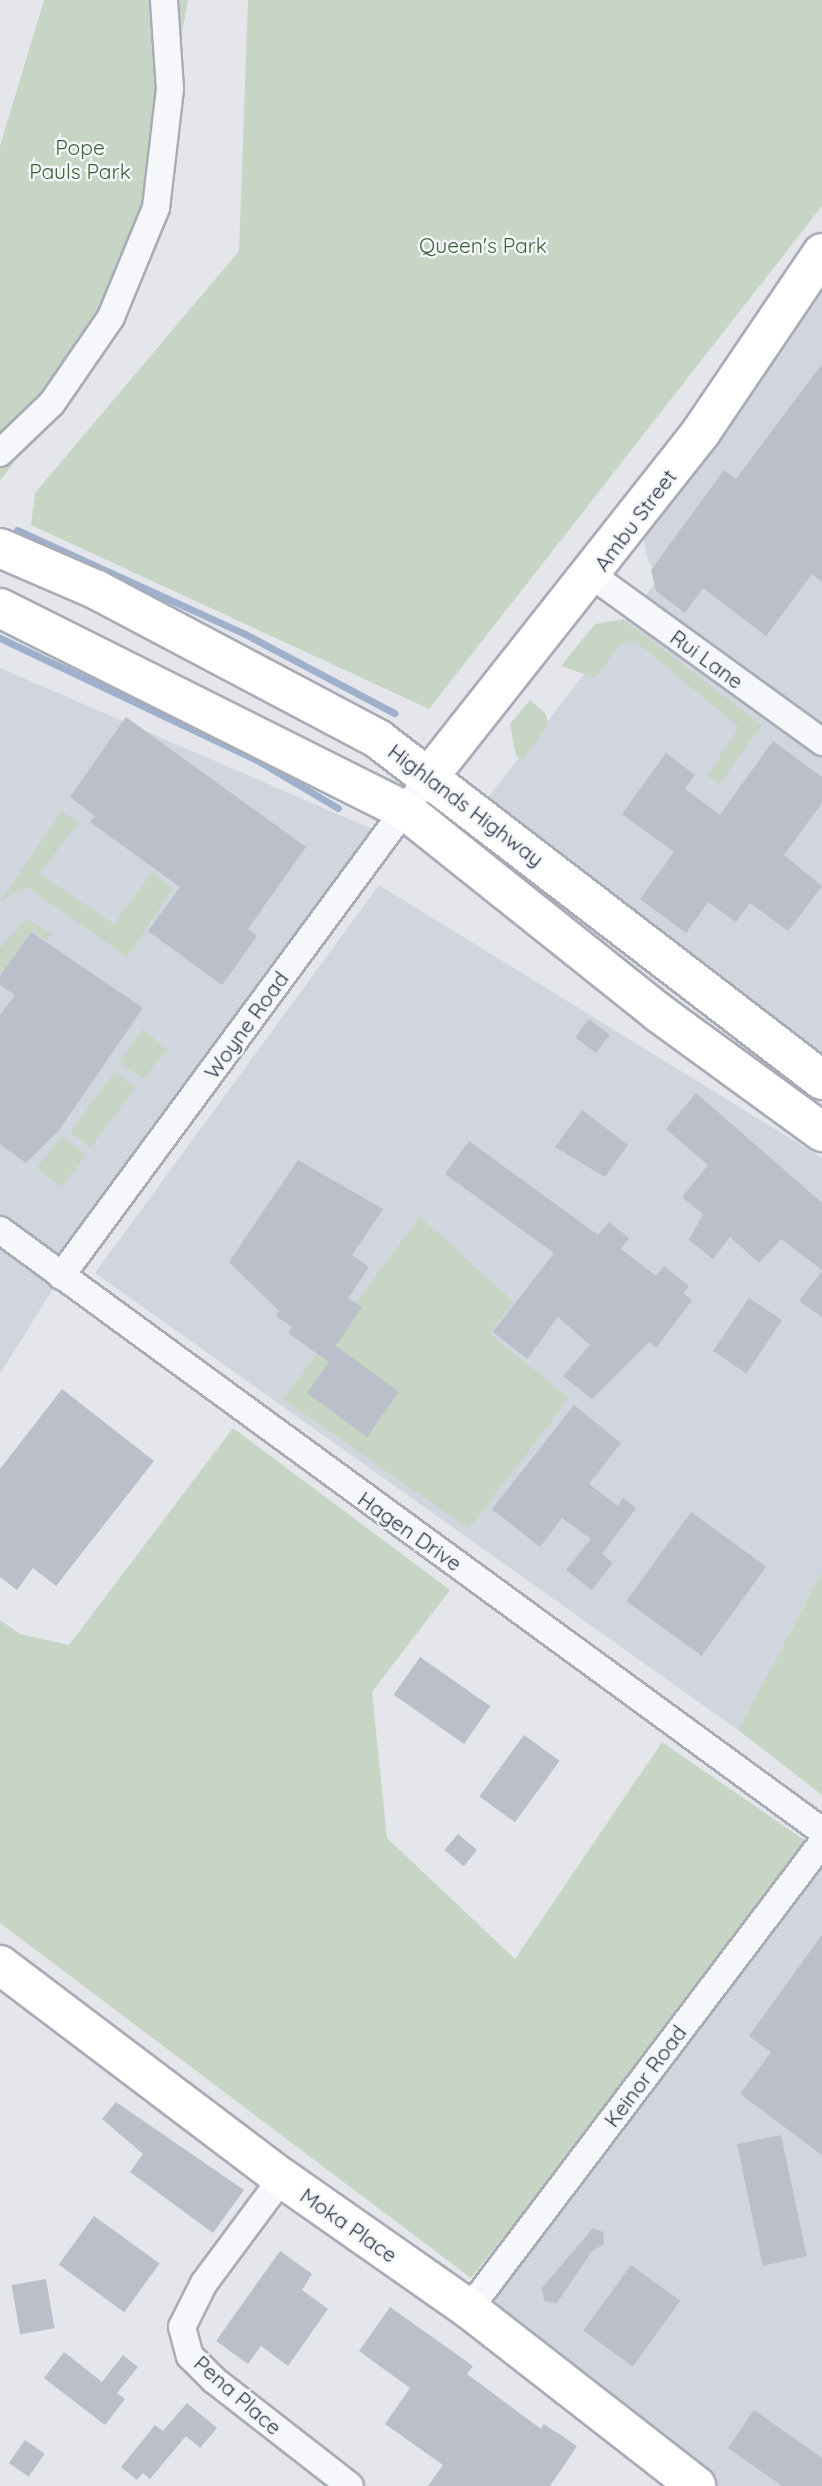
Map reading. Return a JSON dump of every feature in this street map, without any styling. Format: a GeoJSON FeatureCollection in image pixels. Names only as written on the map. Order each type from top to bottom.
{"type":"FeatureCollection","features":[{"type":"Feature","properties":{"kind":"main road","name":"Ambu Street"},"geometry":{"type":"LineString","coordinates":[[431,774],[593,576],[822,253]]}},
{"type":"Feature","properties":{"kind":"main road","name":"Highlands Highway"},"geometry":{"type":"LineString","coordinates":[[0,548],[97,590],[377,739],[431,774],[822,1080]]}},
{"type":"Feature","properties":{"kind":"main road","name":"Highlands Highway"},"geometry":{"type":"LineString","coordinates":[[0,608],[406,811],[659,1013],[822,1132]]}},
{"type":"Feature","properties":{"kind":"main road","name":"Moka Place"},"geometry":{"type":"LineString","coordinates":[[0,1965],[282,2178],[468,2309],[696,2486]]}},
{"type":"Feature","properties":{"kind":"street"},"geometry":{"type":"LineString","coordinates":[[0,453],[52,403],[111,317],[156,208],[170,89],[164,0]]}},
{"type":"Feature","properties":{"kind":"street","name":"Rui Lane"},"geometry":{"type":"LineString","coordinates":[[593,576],[822,742]]}},
{"type":"Feature","properties":{"kind":"street","name":"Woyne Road"},"geometry":{"type":"LineString","coordinates":[[61,1276],[431,774]]}},
{"type":"Feature","properties":{"kind":"street","name":"Hagen Drive"},"geometry":{"type":"LineString","coordinates":[[0,1230],[822,1831]]}},
{"type":"Feature","properties":{"kind":"street","name":"Keinor Road"},"geometry":{"type":"LineString","coordinates":[[468,2309],[822,1843]]}},
{"type":"Feature","properties":{"kind":"street","name":"Pena Place"},"geometry":{"type":"LineString","coordinates":[[282,2178],[204,2283],[182,2327],[190,2356],[214,2380],[351,2486]]}},
{"type":"Feature","properties":{"kind":"shaded area"},"geometry":{"type":"Polygon","coordinates":[[[822,250],[822,1071],[482,805],[660,577],[648,561],[638,509],[822,250]]]}},
{"type":"Feature","properties":{"kind":"shaded area"},"geometry":{"type":"Polygon","coordinates":[[[0,668],[372,829],[247,1020],[61,1276],[0,1374],[0,668]]]}},
{"type":"Feature","properties":{"kind":"shaded area"},"geometry":{"type":"Polygon","coordinates":[[[379,885],[822,1158],[822,1571],[738,1730],[95,1273],[379,885]]]}},
{"type":"Feature","properties":{"kind":"shaded area"},"geometry":{"type":"Polygon","coordinates":[[[822,1843],[822,2486],[687,2486],[469,2309],[822,1843]]]}},
{"type":"Feature","properties":{"kind":"green space","name":"Pope Pauls Park"},"geometry":{"type":"Polygon","coordinates":[[[44,0],[188,0],[134,298],[0,481],[0,146],[44,0]]]}},
{"type":"Feature","properties":{"kind":"green space","name":"Queen's Park"},"geometry":{"type":"Polygon","coordinates":[[[248,0],[822,0],[822,206],[429,709],[31,525],[35,493],[239,251],[248,0]]]}},
{"type":"Feature","properties":{"kind":"green space"},"geometry":{"type":"Polygon","coordinates":[[[623,619],[762,725],[719,785],[707,776],[739,727],[635,641],[620,645],[595,678],[561,666],[595,624],[623,619]]]}},
{"type":"Feature","properties":{"kind":"green space"},"geometry":{"type":"Polygon","coordinates":[[[530,700],[546,714],[548,725],[523,760],[516,756],[510,724],[530,700]]]}},
{"type":"Feature","properties":{"kind":"green space"},"geometry":{"type":"Polygon","coordinates":[[[62,811],[79,823],[39,873],[114,924],[152,872],[173,888],[127,957],[27,887],[0,901],[62,811]]]}},
{"type":"Feature","properties":{"kind":"green space"},"geometry":{"type":"Polygon","coordinates":[[[26,919],[51,933],[48,941],[32,930],[0,975],[0,948],[26,919]]]}},
{"type":"Feature","properties":{"kind":"green space"},"geometry":{"type":"Polygon","coordinates":[[[143,1029],[167,1050],[143,1079],[119,1062],[143,1029]]]}},
{"type":"Feature","properties":{"kind":"green space"},"geometry":{"type":"Polygon","coordinates":[[[115,1072],[136,1088],[91,1148],[70,1132],[115,1072]]]}},
{"type":"Feature","properties":{"kind":"green space"},"geometry":{"type":"Polygon","coordinates":[[[62,1136],[86,1155],[61,1187],[37,1168],[62,1136]]]}},
{"type":"Feature","properties":{"kind":"green space"},"geometry":{"type":"Polygon","coordinates":[[[420,1217],[513,1301],[490,1334],[569,1398],[469,1529],[283,1399],[420,1217]]]}},
{"type":"Feature","properties":{"kind":"green space"},"geometry":{"type":"Polygon","coordinates":[[[233,1428],[450,1590],[372,1692],[387,1838],[515,1959],[662,1742],[813,1846],[471,2278],[0,1923],[0,1620],[20,1634],[69,1645],[233,1428]]]}},
{"type":"Feature","properties":{"kind":"green space"},"geometry":{"type":"Polygon","coordinates":[[[822,1571],[822,1795],[738,1730],[822,1571]]]}},
{"type":"Feature","properties":{"kind":"building"},"geometry":{"type":"Polygon","coordinates":[[[822,364],[822,582],[812,574],[766,636],[703,588],[685,613],[656,591],[651,570],[724,470],[736,479],[822,364]]]}},
{"type":"Feature","properties":{"kind":"building"},"geometry":{"type":"Polygon","coordinates":[[[126,717],[306,847],[248,929],[257,936],[222,985],[148,931],[180,887],[90,822],[95,816],[70,797],[126,717]]]}},
{"type":"Feature","properties":{"kind":"building"},"geometry":{"type":"Polygon","coordinates":[[[773,741],[822,777],[822,803],[784,855],[822,886],[788,931],[750,903],[736,922],[708,902],[686,933],[640,899],[674,852],[622,814],[666,753],[695,775],[685,789],[720,815],[773,741]]]}},
{"type":"Feature","properties":{"kind":"building"},"geometry":{"type":"Polygon","coordinates":[[[31,932],[143,1008],[59,1130],[26,1163],[0,1144],[0,1015],[15,995],[0,985],[0,976],[31,932]]]}},
{"type":"Feature","properties":{"kind":"building"},"geometry":{"type":"Polygon","coordinates":[[[589,1019],[610,1035],[596,1053],[575,1037],[589,1019]]]}},
{"type":"Feature","properties":{"kind":"building"},"geometry":{"type":"Polygon","coordinates":[[[696,1093],[822,1203],[822,1270],[781,1239],[759,1263],[730,1237],[713,1259],[689,1240],[703,1214],[682,1197],[708,1165],[666,1129],[696,1093]]]}},
{"type":"Feature","properties":{"kind":"building"},"geometry":{"type":"Polygon","coordinates":[[[582,1110],[628,1145],[605,1177],[555,1147],[582,1110]]]}},
{"type":"Feature","properties":{"kind":"building"},"geometry":{"type":"Polygon","coordinates":[[[469,1141],[598,1235],[609,1222],[629,1238],[621,1249],[656,1276],[664,1266],[689,1286],[683,1293],[692,1300],[656,1348],[649,1342],[592,1399],[563,1376],[590,1345],[558,1317],[527,1359],[493,1332],[554,1253],[445,1174],[469,1141]]]}},
{"type":"Feature","properties":{"kind":"building"},"geometry":{"type":"Polygon","coordinates":[[[298,1160],[383,1209],[352,1255],[369,1267],[348,1298],[362,1307],[336,1346],[399,1392],[367,1437],[307,1393],[329,1362],[288,1333],[292,1327],[276,1316],[279,1311],[229,1262],[298,1160]]]}},
{"type":"Feature","properties":{"kind":"building"},"geometry":{"type":"Polygon","coordinates":[[[822,1271],[822,1317],[799,1301],[822,1271]]]}},
{"type":"Feature","properties":{"kind":"building"},"geometry":{"type":"Polygon","coordinates":[[[749,1298],[782,1320],[746,1373],[713,1351],[749,1298]]]}},
{"type":"Feature","properties":{"kind":"building"},"geometry":{"type":"Polygon","coordinates":[[[62,1389],[154,1461],[56,1586],[33,1568],[17,1590],[0,1577],[0,1469],[62,1389]]]}},
{"type":"Feature","properties":{"kind":"building"},"geometry":{"type":"Polygon","coordinates":[[[574,1405],[621,1443],[589,1484],[618,1506],[623,1498],[636,1508],[602,1554],[613,1563],[592,1590],[566,1570],[591,1539],[562,1518],[540,1547],[492,1509],[574,1405]]]}},
{"type":"Feature","properties":{"kind":"building"},"geometry":{"type":"Polygon","coordinates":[[[691,1512],[766,1567],[702,1656],[626,1601],[691,1512]]]}},
{"type":"Feature","properties":{"kind":"building"},"geometry":{"type":"Polygon","coordinates":[[[420,1657],[490,1706],[464,1744],[394,1695],[420,1657]]]}},
{"type":"Feature","properties":{"kind":"building"},"geometry":{"type":"Polygon","coordinates":[[[524,1735],[560,1761],[515,1822],[479,1796],[524,1735]]]}},
{"type":"Feature","properties":{"kind":"building"},"geometry":{"type":"Polygon","coordinates":[[[458,1834],[477,1850],[464,1866],[445,1850],[458,1834]]]}},
{"type":"Feature","properties":{"kind":"building"},"geometry":{"type":"Polygon","coordinates":[[[822,1935],[822,2155],[740,2094],[771,2052],[749,2036],[822,1935]]]}},
{"type":"Feature","properties":{"kind":"building"},"geometry":{"type":"Polygon","coordinates":[[[116,2102],[244,2190],[213,2233],[130,2172],[143,2154],[102,2119],[116,2102]]]}},
{"type":"Feature","properties":{"kind":"building"},"geometry":{"type":"Polygon","coordinates":[[[781,2135],[807,2256],[763,2266],[737,2144],[781,2135]]]}},
{"type":"Feature","properties":{"kind":"building"},"geometry":{"type":"Polygon","coordinates":[[[94,2216],[160,2264],[124,2312],[59,2265],[94,2216]]]}},
{"type":"Feature","properties":{"kind":"building"},"geometry":{"type":"Polygon","coordinates":[[[593,2228],[603,2232],[604,2244],[592,2251],[557,2303],[544,2301],[542,2288],[593,2228]]]}},
{"type":"Feature","properties":{"kind":"building"},"geometry":{"type":"Polygon","coordinates":[[[280,2251],[312,2274],[302,2290],[328,2309],[288,2366],[261,2346],[248,2364],[216,2341],[280,2251]]]}},
{"type":"Feature","properties":{"kind":"building"},"geometry":{"type":"Polygon","coordinates":[[[631,2265],[680,2301],[633,2366],[583,2331],[631,2265]]]}},
{"type":"Feature","properties":{"kind":"building"},"geometry":{"type":"Polygon","coordinates":[[[46,2279],[55,2328],[20,2334],[12,2285],[46,2279]]]}},
{"type":"Feature","properties":{"kind":"building"},"geometry":{"type":"Polygon","coordinates":[[[390,2307],[473,2366],[467,2374],[541,2429],[544,2424],[577,2446],[550,2486],[428,2486],[443,2465],[385,2424],[410,2388],[359,2351],[390,2307]]]}},
{"type":"Feature","properties":{"kind":"building"},"geometry":{"type":"Polygon","coordinates":[[[64,2352],[102,2382],[123,2355],[138,2367],[117,2393],[125,2399],[105,2425],[44,2378],[64,2352]]]}},
{"type":"Feature","properties":{"kind":"building"},"geometry":{"type":"Polygon","coordinates":[[[187,2403],[217,2428],[200,2448],[186,2436],[150,2479],[143,2473],[137,2480],[121,2467],[155,2425],[163,2431],[187,2403]]]}},
{"type":"Feature","properties":{"kind":"building"},"geometry":{"type":"Polygon","coordinates":[[[754,2410],[822,2458],[822,2486],[782,2486],[728,2448],[754,2410]]]}},
{"type":"Feature","properties":{"kind":"building"},"geometry":{"type":"Polygon","coordinates":[[[25,2440],[45,2454],[29,2477],[9,2463],[25,2440]]]}},
{"type":"Feature","properties":{"kind":"waterway"},"geometry":{"type":"LineString","coordinates":[[17,530],[245,634],[394,713]]}},
{"type":"Feature","properties":{"kind":"waterway"},"geometry":{"type":"LineString","coordinates":[[0,638],[257,760],[338,808]]}}]}
